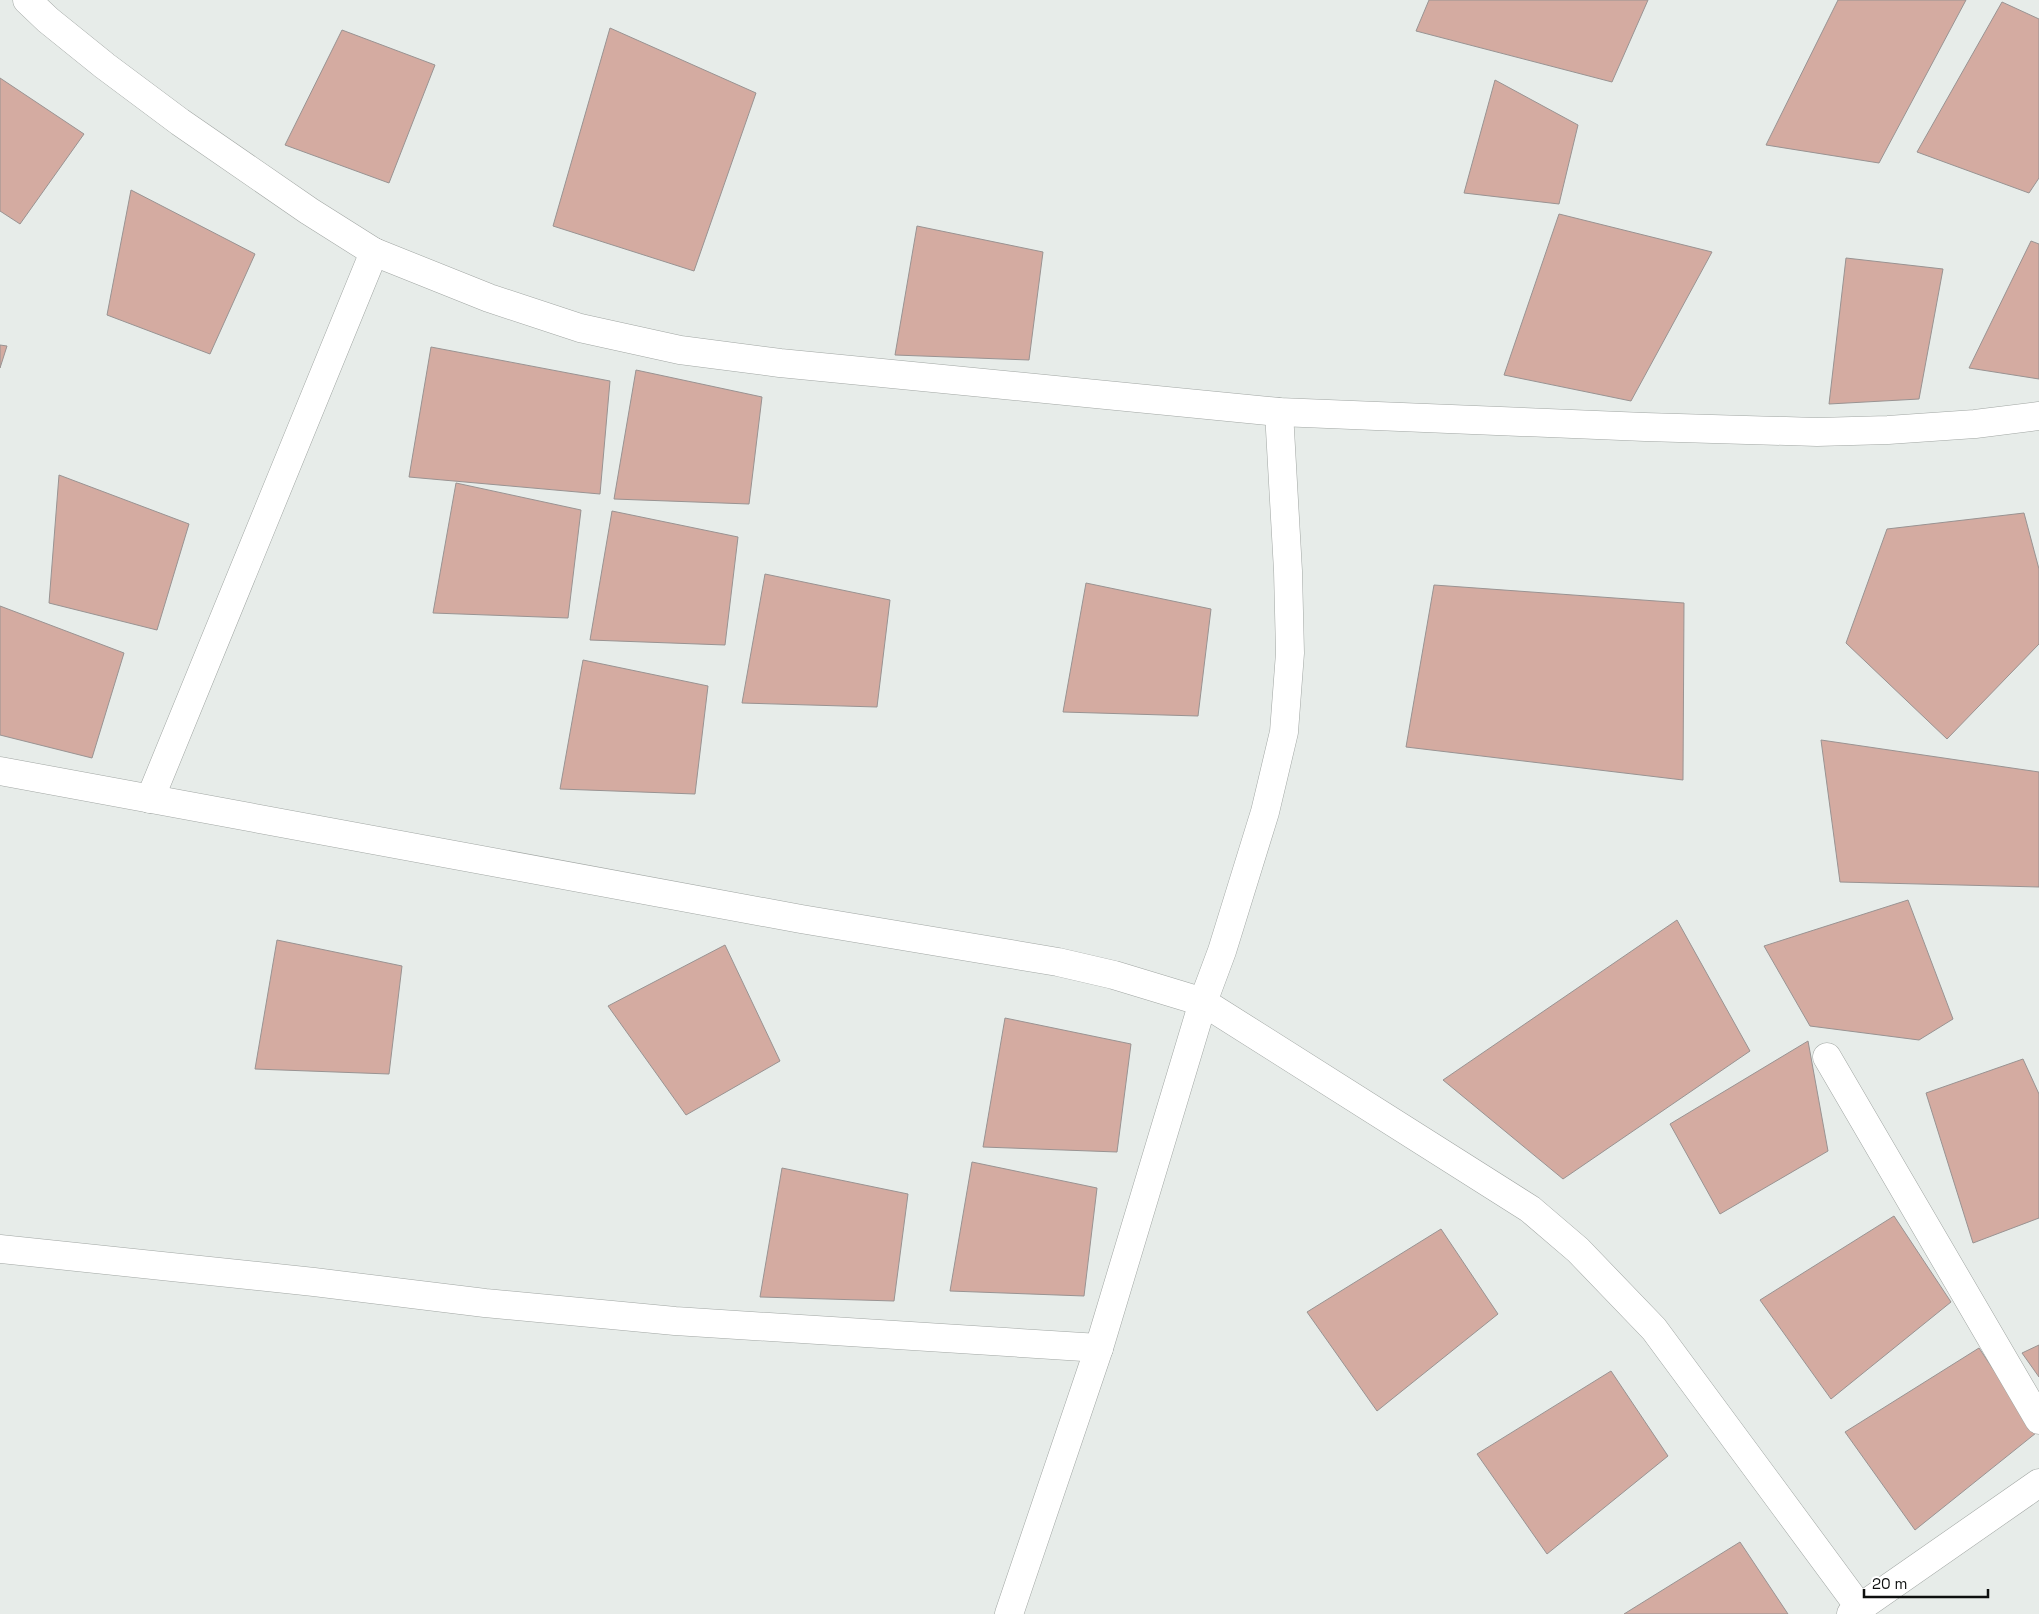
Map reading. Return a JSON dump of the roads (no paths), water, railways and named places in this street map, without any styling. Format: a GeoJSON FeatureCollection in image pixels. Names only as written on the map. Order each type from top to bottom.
{"type":"FeatureCollection","features":[{"type":"Feature","properties":{"kind":"street"},"geometry":{"type":"LineString","coordinates":[[27,0],[98,61],[180,122],[309,211],[374,252],[489,298],[580,328],[680,350],[780,363],[1279,412],[1818,432],[1898,430],[1975,424],[2039,416]]}},
{"type":"Feature","properties":{"kind":"street"},"geometry":{"type":"LineString","coordinates":[[150,799],[374,252]]}},
{"type":"Feature","properties":{"kind":"street"},"geometry":{"type":"LineString","coordinates":[[1009,1614],[1099,1348],[1202,1002],[1222,952],[1265,812],[1284,732],[1290,644],[1279,412]]}},
{"type":"Feature","properties":{"kind":"street"},"geometry":{"type":"LineString","coordinates":[[0,771],[762,912],[1058,962],[1202,1002],[1530,1209],[1578,1250],[1654,1329],[1856,1611],[2039,1483]]}},
{"type":"Feature","properties":{"kind":"street"},"geometry":{"type":"LineString","coordinates":[[1827,1057],[2039,1420]]}},
{"type":"Feature","properties":{"kind":"street"},"geometry":{"type":"LineString","coordinates":[[0,1249],[314,1282],[485,1303],[675,1321],[1099,1348]]}}]}
